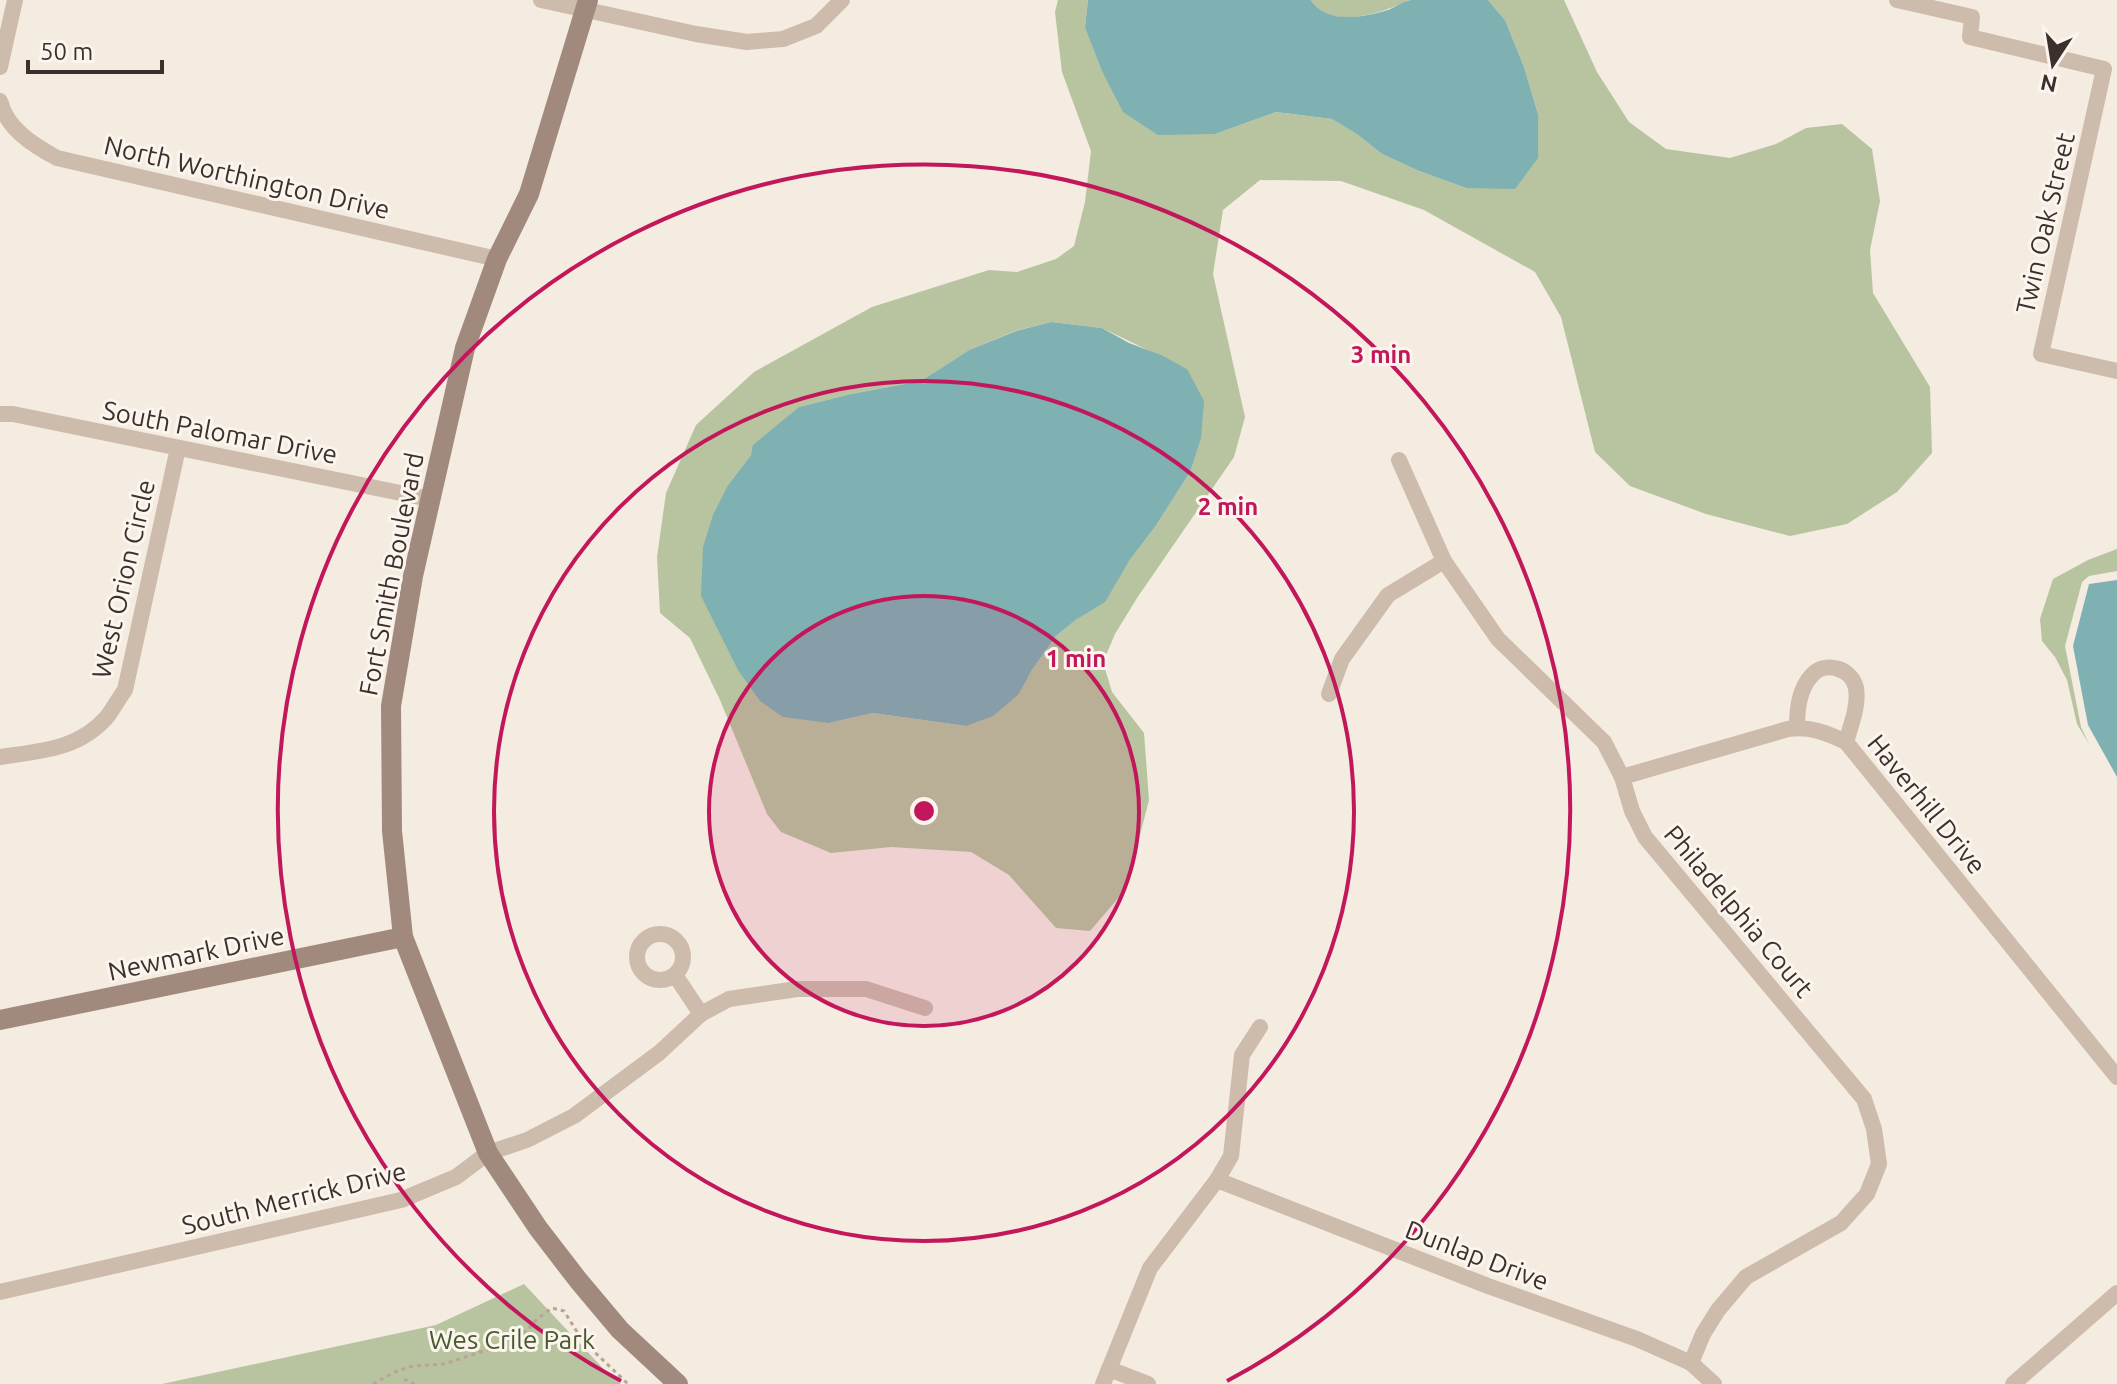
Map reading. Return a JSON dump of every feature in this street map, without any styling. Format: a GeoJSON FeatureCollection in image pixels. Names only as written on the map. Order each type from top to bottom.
{"type":"FeatureCollection","features":[{"type":"Feature","properties":{"kind":"street"},"geometry":{"type":"LineString","coordinates":[[0,67],[15,0]]}},
{"type":"Feature","properties":{"kind":"street"},"geometry":{"type":"LineString","coordinates":[[541,0],[586,5],[696,34],[747,42],[783,39],[816,26],[842,0]]}},
{"type":"Feature","properties":{"kind":"street","name":"Twin Oak Street"},"geometry":{"type":"LineString","coordinates":[[1897,0],[1972,17],[1970,37],[2104,69],[2041,354],[2117,371]]}},
{"type":"Feature","properties":{"kind":"street","name":"Fort Smith Boulevard"},"geometry":{"type":"LineString","coordinates":[[586,5],[529,194],[497,259],[465,348],[413,576],[391,706],[392,831],[403,937],[488,1153],[538,1228],[578,1280],[620,1330],[678,1384]]}},
{"type":"Feature","properties":{"kind":"street","name":"North Worthington Drive"},"geometry":{"type":"LineString","coordinates":[[1,106],[27,141],[57,158],[497,259]]}},
{"type":"Feature","properties":{"kind":"street","name":"South Palomar Drive"},"geometry":{"type":"LineString","coordinates":[[0,414],[13,414],[430,499]]}},
{"type":"Feature","properties":{"kind":"street","name":"West Orion Circle"},"geometry":{"type":"LineString","coordinates":[[0,757],[64,747],[89,733],[106,717],[125,690],[178,448]]}},
{"type":"Feature","properties":{"kind":"street","name":"Philadelphia Court"},"geometry":{"type":"LineString","coordinates":[[1399,460],[1444,561],[1498,639],[1604,742],[1622,777],[1632,811],[1645,837],[1864,1099],[1874,1129],[1879,1164],[1867,1194],[1841,1223],[1746,1277],[1718,1310],[1703,1334],[1691,1363]]}},
{"type":"Feature","properties":{"kind":"street"},"geometry":{"type":"LineString","coordinates":[[1329,694],[1342,659],[1388,595],[1444,561]]}},
{"type":"Feature","properties":{"kind":"street"},"geometry":{"type":"LineString","coordinates":[[1797,728],[1800,697],[1814,672],[1822,668],[1843,670],[1851,676],[1857,697],[1846,742]]}},
{"type":"Feature","properties":{"kind":"street","name":"Haverhill Drive"},"geometry":{"type":"LineString","coordinates":[[1622,777],[1797,728],[1813,729],[1846,742],[2117,1077]]}},
{"type":"Feature","properties":{"kind":"street","name":"Newmark Drive"},"geometry":{"type":"LineString","coordinates":[[0,1020],[403,937]]}},
{"type":"Feature","properties":{"kind":"street"},"geometry":{"type":"LineString","coordinates":[[675,975],[701,1014]]}},
{"type":"Feature","properties":{"kind":"street","name":"South Merrick Drive"},"geometry":{"type":"LineString","coordinates":[[0,1292],[401,1200],[456,1177],[488,1153],[527,1140],[574,1116],[659,1053],[701,1014],[729,999],[797,989],[866,989],[925,1008]]}},
{"type":"Feature","properties":{"kind":"street"},"geometry":{"type":"LineString","coordinates":[[1148,1384],[1106,1377],[1150,1268],[1217,1180],[1231,1156],[1242,1055],[1260,1027]]}},
{"type":"Feature","properties":{"kind":"street","name":"Dunlap Drive"},"geometry":{"type":"LineString","coordinates":[[1217,1180],[1488,1286],[1637,1339],[1691,1363],[1714,1384]]}},
{"type":"Feature","properties":{"kind":"street"},"geometry":{"type":"LineString","coordinates":[[2013,1384],[2117,1293]]}},
{"type":"Feature","properties":{"kind":"path"},"geometry":{"type":"LineString","coordinates":[[373,1384],[413,1366],[444,1364],[508,1343],[552,1308],[564,1311],[582,1340],[628,1384]]}},
{"type":"Feature","properties":{"kind":"path"},"geometry":{"type":"LineString","coordinates":[[404,1379],[414,1384]]}},
{"type":"Feature","properties":{"kind":"green space"},"geometry":{"type":"Polygon","coordinates":[[[1058,0],[1088,0],[1085,27],[1215,134],[1276,112],[1332,119],[1382,154],[1466,188],[1538,114],[1505,20],[1488,0],[1564,0],[1597,72],[1629,122],[1666,149],[1730,158],[1776,144],[1806,128],[1842,124],[1872,149],[1880,201],[1870,250],[1873,293],[1930,387],[1932,453],[1897,492],[1847,524],[1790,536],[1706,514],[1630,486],[1595,452],[1561,317],[1535,272],[1424,210],[1341,181],[1260,180],[1223,210],[1213,274],[1245,417],[1234,457],[1137,598],[1115,634],[1103,662],[1112,692],[1144,733],[1149,800],[1126,889],[1090,931],[1056,928],[1009,875],[971,852],[891,847],[831,853],[781,832],[767,814],[720,700],[690,638],[660,613],[657,557],[666,493],[696,425],[754,372],[872,307],[989,270],[1017,272],[1056,259],[1074,246],[1085,202],[1091,151],[1062,72],[1055,12],[1058,0]],[[1051,322],[1015,331],[969,350],[921,381],[799,407],[751,455],[728,485],[829,723],[873,713],[966,726],[1019,694],[1056,636],[1077,619],[1155,527],[1190,472],[1187,369],[1102,328],[1051,322]]]}},
{"type":"Feature","properties":{"kind":"green space"},"geometry":{"type":"Polygon","coordinates":[[[1311,0],[1408,0],[1372,14],[1344,17],[1331,15],[1311,0]]]}},
{"type":"Feature","properties":{"kind":"green space"},"geometry":{"type":"Polygon","coordinates":[[[2117,549],[2117,571],[2089,576],[2082,582],[2065,646],[2081,727],[2089,744],[2077,724],[2067,680],[2042,641],[2040,619],[2053,579],[2117,549]]]}},
{"type":"Feature","properties":{"kind":"green space","name":"Wes Crile Park"},"geometry":{"type":"Polygon","coordinates":[[[524,1284],[621,1384],[162,1384],[436,1325],[524,1284]]]}},
{"type":"Feature","properties":{"kind":"water"},"geometry":{"type":"Polygon","coordinates":[[[1088,0],[1311,0],[1326,13],[1357,17],[1379,13],[1411,0],[1488,0],[1505,20],[1524,67],[1538,114],[1538,158],[1515,189],[1466,188],[1382,154],[1332,119],[1276,112],[1215,134],[1158,135],[1123,112],[1102,71],[1085,27],[1088,0]]]}},
{"type":"Feature","properties":{"kind":"water"},"geometry":{"type":"Polygon","coordinates":[[[1051,322],[1102,328],[1129,343],[1161,355],[1187,369],[1204,401],[1201,438],[1190,472],[1105,602],[1056,636],[1019,694],[993,716],[966,726],[873,713],[829,723],[783,717],[760,701],[738,670],[701,596],[703,547],[713,515],[728,485],[751,455],[753,445],[799,407],[921,381],[969,350],[1016,331],[1051,322]]]}},
{"type":"Feature","properties":{"kind":"water"},"geometry":{"type":"Polygon","coordinates":[[[2117,580],[2117,777],[2088,725],[2073,646],[2089,584],[2117,580]]]}}]}
